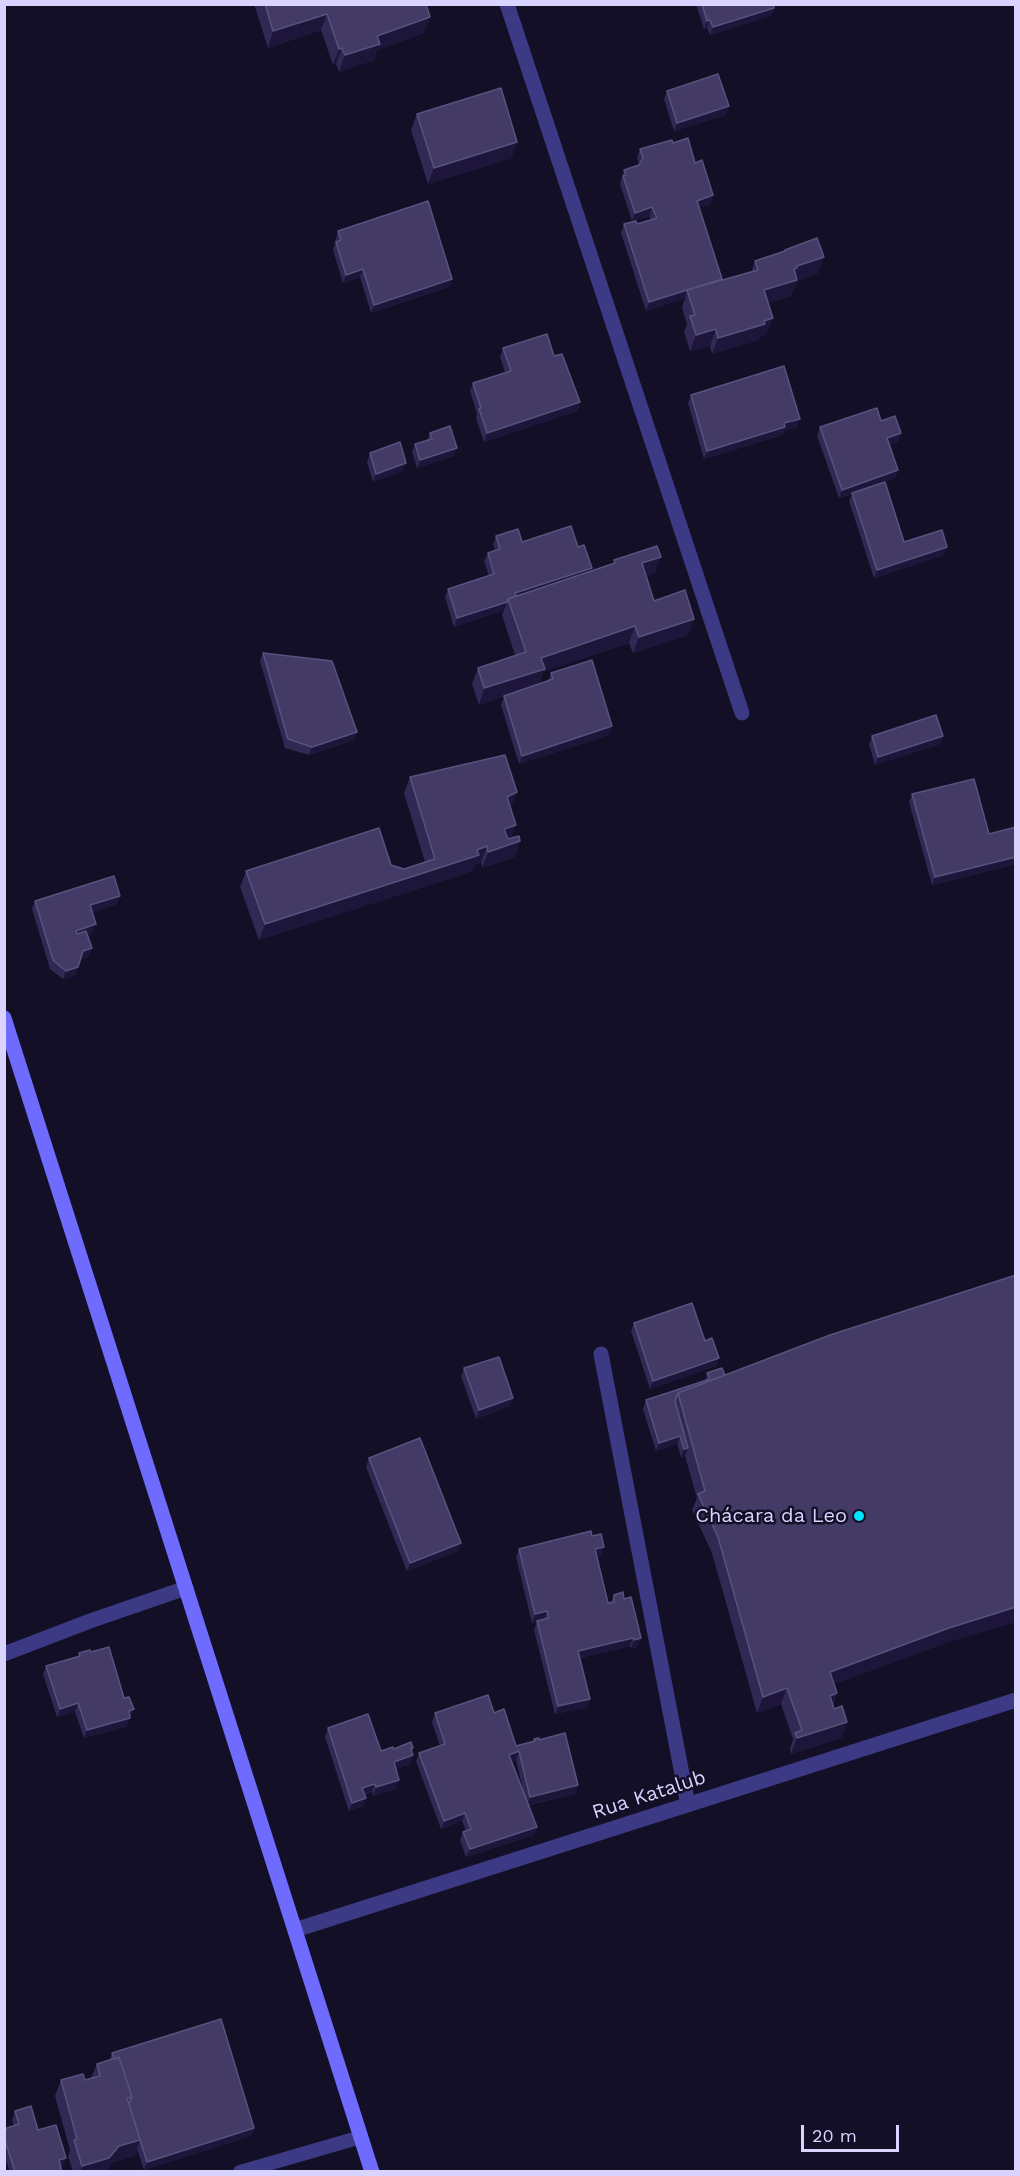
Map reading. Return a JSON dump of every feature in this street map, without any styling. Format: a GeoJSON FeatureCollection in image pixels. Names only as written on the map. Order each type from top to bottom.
{"type":"FeatureCollection","features":[{"type":"Feature","properties":{"kind":"main road"},"geometry":{"type":"LineString","coordinates":[[4,1018],[372,2172]]}},
{"type":"Feature","properties":{"kind":"street"},"geometry":{"type":"LineString","coordinates":[[507,4],[742,713]]}},
{"type":"Feature","properties":{"kind":"street"},"geometry":{"type":"LineString","coordinates":[[601,1354],[688,1805]]}},
{"type":"Feature","properties":{"kind":"street"},"geometry":{"type":"LineString","coordinates":[[4,1654],[186,1588]]}},
{"type":"Feature","properties":{"kind":"street","name":"Rua Katalub"},"geometry":{"type":"LineString","coordinates":[[295,1930],[1016,1700]]}},
{"type":"Feature","properties":{"kind":"lane"},"geometry":{"type":"LineString","coordinates":[[240,2172],[361,2137]]}},
{"type":"Feature","properties":{"kind":"building"},"geometry":{"type":"Polygon","coordinates":[[[265,4],[426,4],[430,17],[377,36],[380,44],[345,55],[342,48],[339,49],[327,14],[273,31],[265,4]]]}},
{"type":"Feature","properties":{"kind":"building"},"geometry":{"type":"Polygon","coordinates":[[[702,4],[773,4],[774,8],[713,27],[710,20],[707,21],[702,4]]]}},
{"type":"Feature","properties":{"kind":"building"},"geometry":{"type":"Polygon","coordinates":[[[718,74],[729,106],[677,123],[667,91],[718,74]]]}},
{"type":"Feature","properties":{"kind":"building"},"geometry":{"type":"Polygon","coordinates":[[[501,88],[517,142],[434,168],[417,114],[501,88]]]}},
{"type":"Feature","properties":{"kind":"building"},"geometry":{"type":"Polygon","coordinates":[[[688,138],[695,163],[702,160],[713,195],[697,201],[722,279],[649,302],[624,224],[636,221],[637,224],[657,218],[652,207],[635,213],[623,176],[626,175],[624,170],[639,165],[643,158],[640,149],[688,138]]]}},
{"type":"Feature","properties":{"kind":"building"},"geometry":{"type":"Polygon","coordinates":[[[428,201],[452,279],[374,305],[363,269],[346,275],[336,242],[341,240],[338,231],[428,201]]]}},
{"type":"Feature","properties":{"kind":"building"},"geometry":{"type":"Polygon","coordinates":[[[817,238],[824,257],[797,266],[794,269],[797,280],[764,290],[773,318],[764,321],[765,324],[718,338],[716,329],[696,335],[690,316],[695,315],[687,290],[758,270],[755,261],[817,238]]]}},
{"type":"Feature","properties":{"kind":"building"},"geometry":{"type":"Polygon","coordinates":[[[547,334],[554,356],[562,354],[580,402],[487,433],[473,383],[511,371],[503,348],[547,334]]]}},
{"type":"Feature","properties":{"kind":"building"},"geometry":{"type":"Polygon","coordinates":[[[784,366],[800,419],[784,423],[785,427],[707,451],[691,395],[784,366]]]}},
{"type":"Feature","properties":{"kind":"building"},"geometry":{"type":"Polygon","coordinates":[[[877,408],[881,421],[895,416],[901,433],[887,438],[898,470],[842,490],[820,427],[877,408]]]}},
{"type":"Feature","properties":{"kind":"building"},"geometry":{"type":"Polygon","coordinates":[[[450,426],[457,448],[420,460],[415,444],[432,439],[430,433],[450,426]]]}},
{"type":"Feature","properties":{"kind":"building"},"geometry":{"type":"Polygon","coordinates":[[[400,442],[406,463],[376,474],[370,453],[400,442]]]}},
{"type":"Feature","properties":{"kind":"building"},"geometry":{"type":"Polygon","coordinates":[[[885,482],[904,542],[942,530],[947,547],[877,570],[852,493],[885,482]]]}},
{"type":"Feature","properties":{"kind":"building"},"geometry":{"type":"Polygon","coordinates":[[[571,526],[578,547],[584,545],[592,568],[515,593],[516,596],[508,599],[507,602],[457,618],[448,589],[494,574],[488,553],[500,549],[496,536],[518,529],[522,542],[571,526]]]}},
{"type":"Feature","properties":{"kind":"building"},"geometry":{"type":"Polygon","coordinates":[[[657,546],[661,557],[642,563],[654,601],[685,590],[694,619],[639,637],[635,626],[541,658],[545,669],[484,688],[478,668],[526,652],[508,599],[615,563],[614,560],[657,546]]]}},
{"type":"Feature","properties":{"kind":"building"},"geometry":{"type":"Polygon","coordinates":[[[263,653],[332,661],[357,732],[312,747],[288,739],[263,653]]]}},
{"type":"Feature","properties":{"kind":"building"},"geometry":{"type":"Polygon","coordinates":[[[592,660],[612,726],[522,756],[504,696],[553,679],[551,673],[592,660]]]}},
{"type":"Feature","properties":{"kind":"building"},"geometry":{"type":"Polygon","coordinates":[[[936,715],[943,736],[878,757],[872,736],[936,715]]]}},
{"type":"Feature","properties":{"kind":"building"},"geometry":{"type":"Polygon","coordinates":[[[505,755],[517,792],[507,797],[516,825],[504,829],[508,839],[519,836],[520,841],[488,852],[487,846],[477,850],[479,855],[265,924],[246,871],[379,828],[391,865],[404,869],[435,859],[410,777],[505,755]]]}},
{"type":"Feature","properties":{"kind":"building"},"geometry":{"type":"Polygon","coordinates":[[[974,779],[989,834],[1016,827],[1016,857],[935,877],[912,794],[974,779]]]}},
{"type":"Feature","properties":{"kind":"building"},"geometry":{"type":"Polygon","coordinates":[[[114,876],[120,896],[90,905],[96,924],[76,931],[77,934],[86,931],[92,948],[83,951],[78,967],[66,971],[53,960],[35,901],[114,876]]]}},
{"type":"Feature","properties":{"kind":"building","name":"Chácara da Leo"},"geometry":{"type":"Polygon","coordinates":[[[1016,1275],[1016,1607],[949,1628],[830,1672],[837,1693],[830,1696],[834,1709],[842,1706],[847,1722],[797,1738],[795,1733],[802,1730],[787,1688],[763,1697],[718,1537],[698,1494],[705,1491],[678,1393],[830,1335],[1016,1275]]]}},
{"type":"Feature","properties":{"kind":"building"},"geometry":{"type":"Polygon","coordinates":[[[692,1303],[705,1341],[712,1338],[719,1358],[653,1381],[634,1323],[692,1303]]]}},
{"type":"Feature","properties":{"kind":"building"},"geometry":{"type":"Polygon","coordinates":[[[499,1357],[513,1398],[479,1410],[464,1368],[499,1357]]]}},
{"type":"Feature","properties":{"kind":"building"},"geometry":{"type":"Polygon","coordinates":[[[722,1368],[725,1375],[678,1393],[675,1401],[688,1448],[684,1449],[680,1436],[659,1443],[646,1400],[710,1379],[707,1373],[722,1368]]]}},
{"type":"Feature","properties":{"kind":"building"},"geometry":{"type":"Polygon","coordinates":[[[420,1438],[461,1543],[410,1563],[369,1458],[420,1438]]]}},
{"type":"Feature","properties":{"kind":"building"},"geometry":{"type":"Polygon","coordinates":[[[591,1531],[592,1536],[601,1534],[604,1547],[595,1549],[608,1603],[614,1602],[614,1595],[623,1592],[624,1599],[631,1597],[641,1638],[578,1651],[590,1699],[558,1706],[537,1621],[549,1618],[547,1611],[535,1614],[519,1549],[591,1531]]]}},
{"type":"Feature","properties":{"kind":"building"},"geometry":{"type":"Polygon","coordinates":[[[109,1647],[124,1698],[129,1697],[134,1709],[129,1711],[130,1718],[87,1730],[78,1703],[60,1709],[46,1666],[80,1656],[79,1653],[109,1647]]]}},
{"type":"Feature","properties":{"kind":"building"},"geometry":{"type":"Polygon","coordinates":[[[488,1695],[494,1713],[504,1709],[516,1746],[535,1741],[534,1739],[539,1738],[539,1740],[565,1733],[578,1785],[530,1797],[519,1751],[509,1755],[537,1827],[470,1849],[463,1832],[471,1829],[465,1813],[444,1821],[419,1753],[445,1744],[435,1713],[488,1695]]]}},
{"type":"Feature","properties":{"kind":"building"},"geometry":{"type":"Polygon","coordinates":[[[368,1714],[381,1751],[393,1747],[394,1749],[411,1742],[413,1755],[394,1762],[399,1780],[376,1787],[375,1784],[362,1788],[366,1798],[352,1803],[328,1728],[368,1714]]]}},
{"type":"Feature","properties":{"kind":"building"},"geometry":{"type":"Polygon","coordinates":[[[221,2019],[254,2128],[147,2162],[129,2104],[132,2097],[119,2057],[114,2059],[112,2053],[221,2019]]]}},
{"type":"Feature","properties":{"kind":"building"},"geometry":{"type":"Polygon","coordinates":[[[119,2057],[132,2097],[127,2098],[140,2140],[119,2146],[109,2158],[82,2166],[61,2080],[83,2074],[85,2080],[100,2076],[97,2064],[119,2057]]]}},
{"type":"Feature","properties":{"kind":"building"},"geometry":{"type":"Polygon","coordinates":[[[31,2106],[38,2130],[56,2125],[66,2158],[59,2160],[62,2172],[15,2172],[4,2137],[4,2129],[19,2124],[15,2111],[31,2106]]]}},
{"type":"Feature","properties":{"kind":"place","name":"Chácara da Leo"},"geometry":{"type":"Point","coordinates":[859,1516]}}]}
